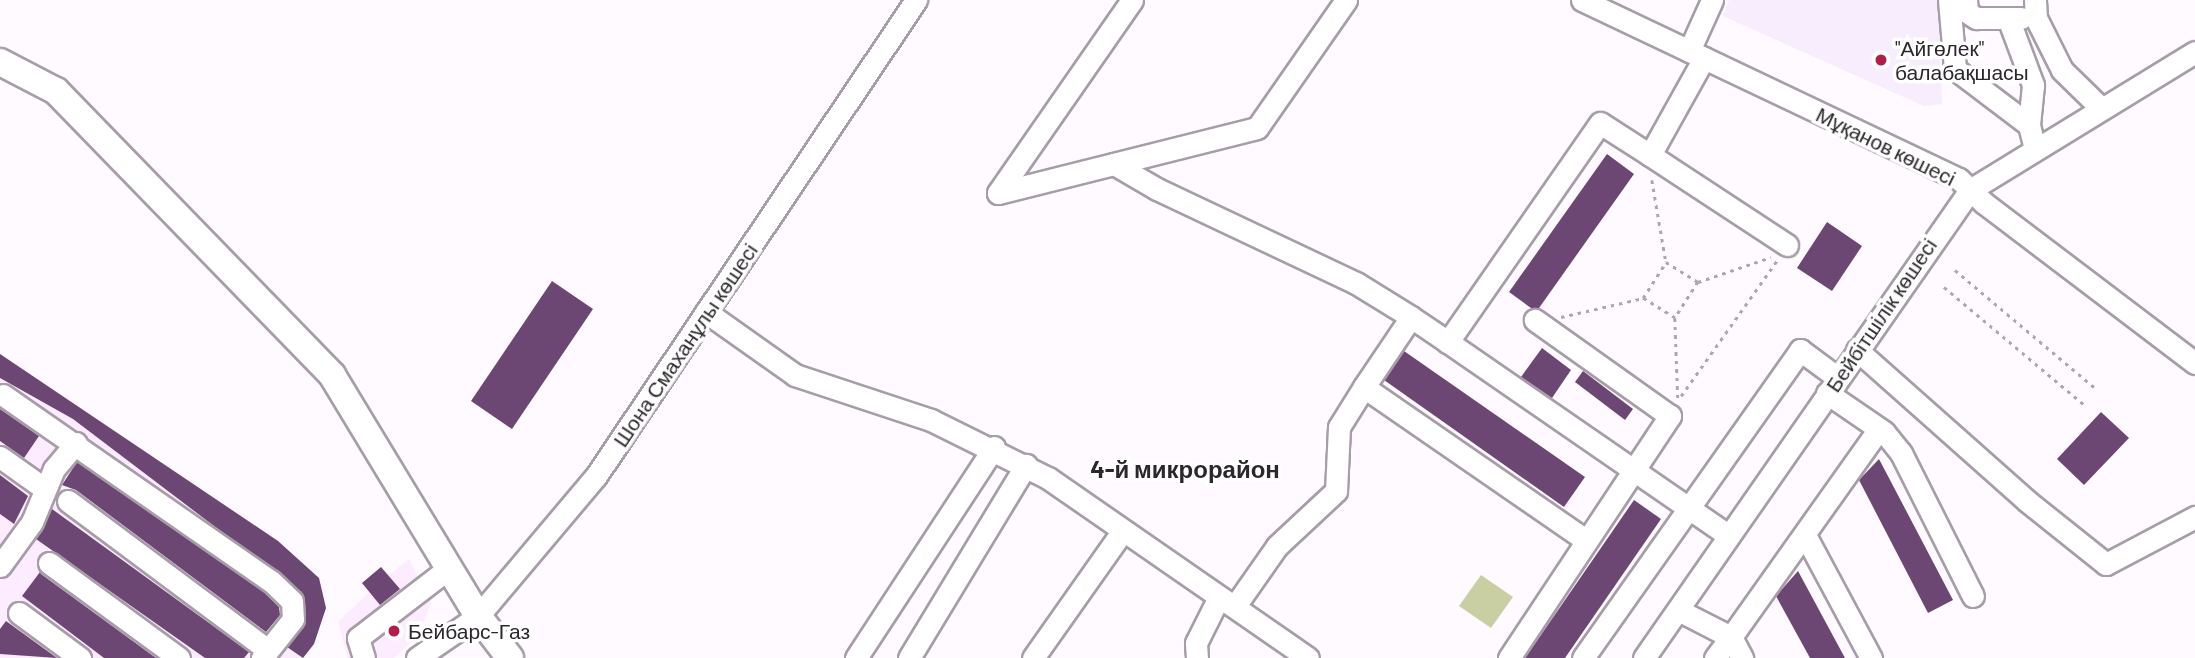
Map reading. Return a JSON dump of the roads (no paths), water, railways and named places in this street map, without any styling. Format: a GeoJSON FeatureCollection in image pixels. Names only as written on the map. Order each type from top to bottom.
{"type":"FeatureCollection","features":[{"type":"Feature","properties":{"kind":"main road"},"geometry":{"type":"LineString","coordinates":[[0,62],[56,91],[332,374],[478,616],[510,658]]}},
{"type":"Feature","properties":{"kind":"street","name":"Шона Смаханұлы көшесі"},"geometry":{"type":"LineString","coordinates":[[417,658],[478,616],[596,476],[916,0]]}},
{"type":"Feature","properties":{"kind":"street"},"geometry":{"type":"LineString","coordinates":[[1132,0],[998,193],[1256,128],[1346,0]]}},
{"type":"Feature","properties":{"kind":"street","name":"Мұқанов көшесі"},"geometry":{"type":"LineString","coordinates":[[1582,0],[1959,179],[2195,363]]}},
{"type":"Feature","properties":{"kind":"street"},"geometry":{"type":"LineString","coordinates":[[1650,155],[1697,54],[1712,0]]}},
{"type":"Feature","properties":{"kind":"street"},"geometry":{"type":"LineString","coordinates":[[1949,0],[1955,69],[2029,125]]}},
{"type":"Feature","properties":{"kind":"street"},"geometry":{"type":"LineString","coordinates":[[1966,0],[1967,12],[1976,18],[2008,18],[2035,9],[2062,70],[2101,108]]}},
{"type":"Feature","properties":{"kind":"street"},"geometry":{"type":"LineString","coordinates":[[2008,18],[2033,85],[2029,125],[2035,149]]}},
{"type":"Feature","properties":{"kind":"street","name":"Бейбітшілік көшесі"},"geometry":{"type":"LineString","coordinates":[[1644,658],[1970,190],[2195,51]]}},
{"type":"Feature","properties":{"kind":"street"},"geometry":{"type":"LineString","coordinates":[[1448,342],[1600,123],[1787,246]]}},
{"type":"Feature","properties":{"kind":"street"},"geometry":{"type":"LineString","coordinates":[[1114,164],[1157,189],[1356,283],[1448,342],[1632,470],[1690,507],[1729,537]]}},
{"type":"Feature","properties":{"kind":"street"},"geometry":{"type":"LineString","coordinates":[[706,312],[795,375],[931,419],[995,447],[1027,465],[1308,658]]}},
{"type":"Feature","properties":{"kind":"street"},"geometry":{"type":"LineString","coordinates":[[1192,653],[1227,602],[1278,546],[1336,491],[1339,427],[1411,317]]}},
{"type":"Feature","properties":{"kind":"street"},"geometry":{"type":"LineString","coordinates":[[1508,658],[1670,416],[1535,320]]}},
{"type":"Feature","properties":{"kind":"street"},"geometry":{"type":"LineString","coordinates":[[1583,658],[1800,350],[1901,453],[1973,596]]}},
{"type":"Feature","properties":{"kind":"street"},"geometry":{"type":"LineString","coordinates":[[1857,350],[2106,565],[2195,517]]}},
{"type":"Feature","properties":{"kind":"street"},"geometry":{"type":"LineString","coordinates":[[1364,387],[1586,540]]}},
{"type":"Feature","properties":{"kind":"street"},"geometry":{"type":"LineString","coordinates":[[3,395],[76,443],[271,581],[292,601],[293,619],[265,654],[68,501]]}},
{"type":"Feature","properties":{"kind":"street"},"geometry":{"type":"LineString","coordinates":[[1716,658],[1879,429]]}},
{"type":"Feature","properties":{"kind":"street"},"geometry":{"type":"LineString","coordinates":[[0,566],[7,540],[32,522],[54,469],[76,443]]}},
{"type":"Feature","properties":{"kind":"street"},"geometry":{"type":"LineString","coordinates":[[856,658],[995,447]]}},
{"type":"Feature","properties":{"kind":"street"},"geometry":{"type":"LineString","coordinates":[[0,457],[45,489]]}},
{"type":"Feature","properties":{"kind":"street"},"geometry":{"type":"LineString","coordinates":[[909,658],[1027,465]]}},
{"type":"Feature","properties":{"kind":"street"},"geometry":{"type":"LineString","coordinates":[[1033,658],[1122,532]]}},
{"type":"Feature","properties":{"kind":"street"},"geometry":{"type":"LineString","coordinates":[[1805,535],[1871,658]]}},
{"type":"Feature","properties":{"kind":"street"},"geometry":{"type":"LineString","coordinates":[[49,563],[179,658]]}},
{"type":"Feature","properties":{"kind":"street"},"geometry":{"type":"LineString","coordinates":[[364,658],[358,638],[449,568]]}},
{"type":"Feature","properties":{"kind":"street"},"geometry":{"type":"LineString","coordinates":[[1678,610],[1731,637],[1742,658]]}},
{"type":"Feature","properties":{"kind":"street"},"geometry":{"type":"LineString","coordinates":[[19,613],[80,658]]}},
{"type":"Feature","properties":{"kind":"place","name":"\"Айгөлек\" балабақшасы"},"geometry":{"type":"Point","coordinates":[1881,60]}},
{"type":"Feature","properties":{"kind":"place","name":"Бейбарс-Газ"},"geometry":{"type":"Point","coordinates":[394,631]}},
{"type":"Feature","properties":{"kind":"district","name":"4-й микрорайон"},"geometry":{"type":"Point","coordinates":[1185,469]}}]}
